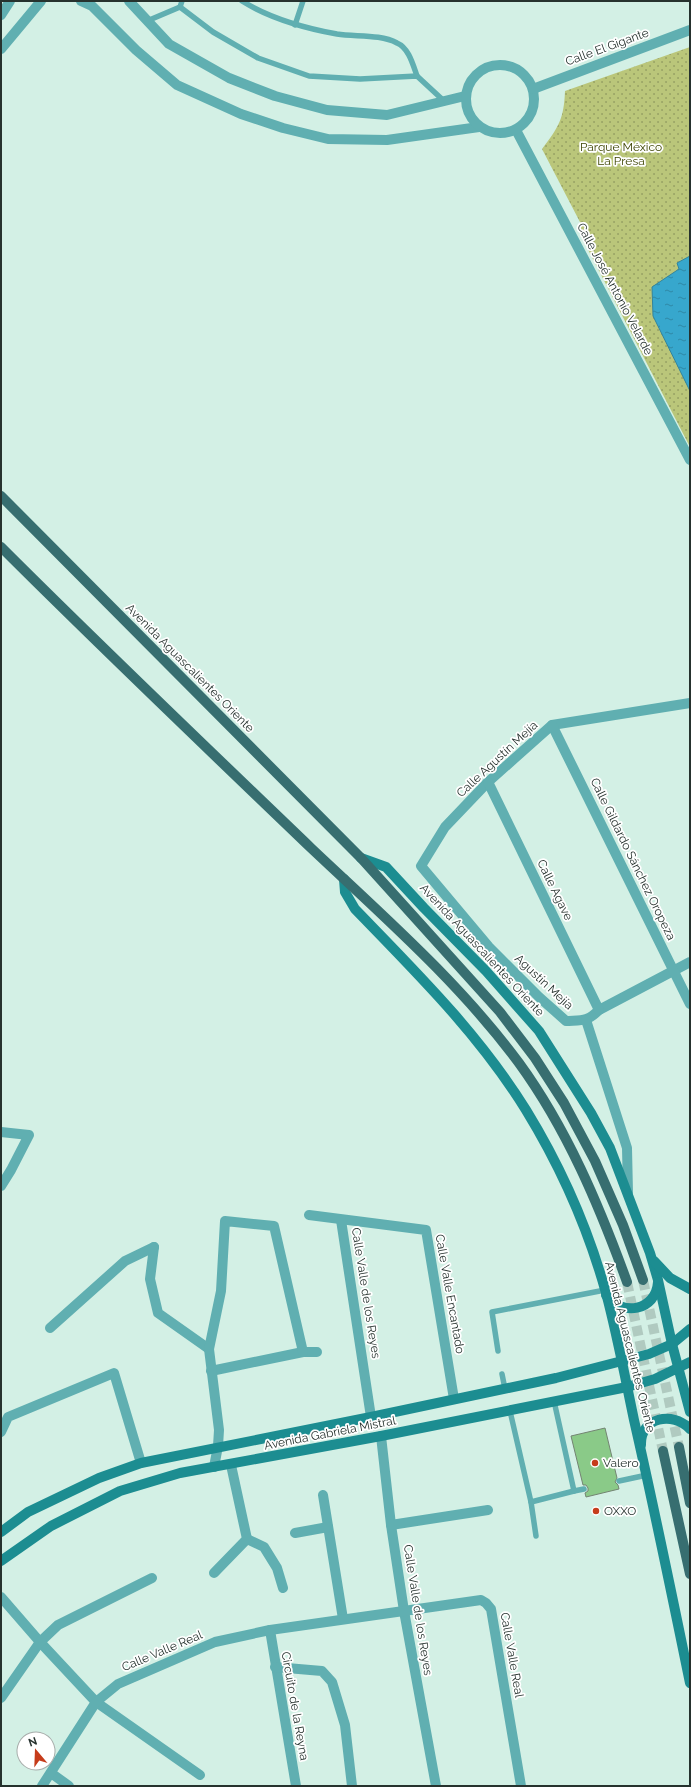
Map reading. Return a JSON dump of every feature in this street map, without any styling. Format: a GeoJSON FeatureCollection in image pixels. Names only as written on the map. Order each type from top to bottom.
{"type":"FeatureCollection","features":[{"type":"Feature","properties":{"kind":"main road","name":"Avenida Aguascalientes Oriente"},"geometry":{"type":"LineString","coordinates":[[1,496],[361,858],[500,1012],[535,1058],[564,1103],[594,1161],[623,1225],[643,1280]]}},
{"type":"Feature","properties":{"kind":"main road","name":"Avenida Aguascalientes Oriente"},"geometry":{"type":"LineString","coordinates":[[1,547],[438,968],[482,1015],[520,1064],[551,1111],[577,1160],[608,1229],[627,1282]]}},
{"type":"Feature","properties":{"kind":"main road","name":"Avenida Aguascalientes Oriente"},"geometry":{"type":"LineString","coordinates":[[361,858],[386,866],[424,908],[486,970],[539,1031],[591,1113],[610,1148],[650,1253],[690,1412]]}},
{"type":"Feature","properties":{"kind":"main road","name":"Avenida Aguascalientes Oriente"},"geometry":{"type":"LineString","coordinates":[[344,879],[345,892],[355,909],[442,999],[493,1061],[526,1111],[570,1191],[606,1292],[647,1475],[690,1683]]}},
{"type":"Feature","properties":{"kind":"main road"},"geometry":{"type":"LineString","coordinates":[[650,1253],[658,1267],[670,1278],[690,1289]]}},
{"type":"Feature","properties":{"kind":"main road"},"geometry":{"type":"LineString","coordinates":[[606,1292],[610,1300],[621,1308],[634,1309],[647,1304],[652,1299],[658,1287],[658,1280]]}},
{"type":"Feature","properties":{"kind":"main road","name":"Avenida Gabriela Mistral"},"geometry":{"type":"LineString","coordinates":[[1,1532],[28,1512],[99,1478],[141,1463],[218,1446],[371,1417],[556,1378],[649,1354],[672,1344],[690,1329]]}},
{"type":"Feature","properties":{"kind":"main road","name":"Avenida Gabriela Mistral"},"geometry":{"type":"LineString","coordinates":[[1,1561],[51,1526],[120,1491],[180,1474],[510,1411],[627,1386],[655,1379],[690,1362]]}},
{"type":"Feature","properties":{"kind":"main road"},"geometry":{"type":"LineString","coordinates":[[641,1452],[641,1438],[648,1426],[654,1422],[661,1419],[674,1419],[686,1424],[690,1429]]}},
{"type":"Feature","properties":{"kind":"main road"},"geometry":{"type":"LineString","coordinates":[[678,1447],[690,1503]]}},
{"type":"Feature","properties":{"kind":"main road"},"geometry":{"type":"LineString","coordinates":[[663,1452],[690,1574]]}},
{"type":"Feature","properties":{"kind":"street"},"geometry":{"type":"LineString","coordinates":[[1,15],[10,1]]}},
{"type":"Feature","properties":{"kind":"street"},"geometry":{"type":"LineString","coordinates":[[1,49],[41,1]]}},
{"type":"Feature","properties":{"kind":"street"},"geometry":{"type":"LineString","coordinates":[[81,1],[92,6],[136,50],[178,85],[241,114],[283,128],[328,139],[387,140],[479,127]]}},
{"type":"Feature","properties":{"kind":"street"},"geometry":{"type":"LineString","coordinates":[[129,1],[169,44],[229,78],[275,96],[327,110],[387,115],[465,96]]}},
{"type":"Feature","properties":{"kind":"street","name":"Calle El Gigante"},"geometry":{"type":"LineString","coordinates":[[533,89],[690,30]]}},
{"type":"Feature","properties":{"kind":"street"},"geometry":{"type":"LineString","coordinates":[[502,65],[512,67],[521,72],[528,80],[533,89],[533,108],[524,124],[516,130],[497,134],[488,132],[479,127],[471,118],[466,108],[465,96],[468,86],[474,77],[482,70],[491,66],[502,65]]}},
{"type":"Feature","properties":{"kind":"street","name":"Calle José Antonio Velarde"},"geometry":{"type":"LineString","coordinates":[[516,130],[690,460]]}},
{"type":"Feature","properties":{"kind":"street","name":"Calle Agustín Mejía"},"geometry":{"type":"LineString","coordinates":[[421,866],[445,827],[488,782],[552,725],[690,703]]}},
{"type":"Feature","properties":{"kind":"street","name":"Calle Gildardo Sánchez Oropeza"},"geometry":{"type":"LineString","coordinates":[[552,725],[690,1004]]}},
{"type":"Feature","properties":{"kind":"street","name":"Calle Agave"},"geometry":{"type":"LineString","coordinates":[[488,782],[599,1010]]}},
{"type":"Feature","properties":{"kind":"street","name":"Agustín Mejía"},"geometry":{"type":"LineString","coordinates":[[421,866],[489,947],[539,997],[566,1021],[586,1020]]}},
{"type":"Feature","properties":{"kind":"street"},"geometry":{"type":"LineString","coordinates":[[628,1193],[627,1148],[586,1020],[592,1017],[599,1010],[690,962]]}},
{"type":"Feature","properties":{"kind":"street"},"geometry":{"type":"LineString","coordinates":[[1,1132],[29,1135],[1,1186]]}},
{"type":"Feature","properties":{"kind":"street"},"geometry":{"type":"LineString","coordinates":[[309,1215],[341,1220]]}},
{"type":"Feature","properties":{"kind":"street","name":"Calle Valle Encantado"},"geometry":{"type":"LineString","coordinates":[[341,1220],[426,1230],[454,1399]]}},
{"type":"Feature","properties":{"kind":"street","name":"Calle Valle de los Reyes"},"geometry":{"type":"LineString","coordinates":[[341,1220],[371,1417]]}},
{"type":"Feature","properties":{"kind":"street"},"geometry":{"type":"LineString","coordinates":[[214,1467],[220,1430],[209,1349],[220,1291],[225,1221],[274,1226],[303,1352]]}},
{"type":"Feature","properties":{"kind":"street"},"geometry":{"type":"LineString","coordinates":[[50,1328],[125,1261],[154,1247],[150,1279],[158,1313],[209,1349]]}},
{"type":"Feature","properties":{"kind":"street"},"geometry":{"type":"LineString","coordinates":[[211,1371],[303,1352],[317,1352]]}},
{"type":"Feature","properties":{"kind":"street"},"geometry":{"type":"LineString","coordinates":[[1,1432],[8,1417],[114,1373],[141,1463]]}},
{"type":"Feature","properties":{"kind":"street","name":"Calle Valle de los Reyes"},"geometry":{"type":"LineString","coordinates":[[381,1436],[391,1525],[404,1611],[436,1786]]}},
{"type":"Feature","properties":{"kind":"street"},"geometry":{"type":"LineString","coordinates":[[231,1465],[247,1539]]}},
{"type":"Feature","properties":{"kind":"street"},"geometry":{"type":"LineString","coordinates":[[323,1495],[343,1619]]}},
{"type":"Feature","properties":{"kind":"street"},"geometry":{"type":"LineString","coordinates":[[391,1525],[488,1510]]}},
{"type":"Feature","properties":{"kind":"street"},"geometry":{"type":"LineString","coordinates":[[295,1533],[328,1527]]}},
{"type":"Feature","properties":{"kind":"street"},"geometry":{"type":"LineString","coordinates":[[214,1573],[247,1539]]}},
{"type":"Feature","properties":{"kind":"street"},"geometry":{"type":"LineString","coordinates":[[247,1539],[264,1547],[277,1568],[283,1588]]}},
{"type":"Feature","properties":{"kind":"street"},"geometry":{"type":"LineString","coordinates":[[1,1698],[40,1642],[58,1625],[152,1578]]}},
{"type":"Feature","properties":{"kind":"street"},"geometry":{"type":"LineString","coordinates":[[1,1597],[40,1642],[96,1702],[200,1775]]}},
{"type":"Feature","properties":{"kind":"street","name":"Calle Valle Real"},"geometry":{"type":"LineString","coordinates":[[42,1786],[96,1702],[118,1684],[215,1642],[270,1630],[481,1600],[491,1609],[521,1786]]}},
{"type":"Feature","properties":{"kind":"street","name":"Circuito de la Reyna"},"geometry":{"type":"LineString","coordinates":[[270,1630],[296,1786]]}},
{"type":"Feature","properties":{"kind":"street"},"geometry":{"type":"LineString","coordinates":[[275,1667],[322,1672],[332,1682],[345,1725],[352,1786]]}},
{"type":"Feature","properties":{"kind":"street"},"geometry":{"type":"LineString","coordinates":[[51,1772],[69,1786]]}},
{"type":"Feature","properties":{"kind":"lane"},"geometry":{"type":"LineString","coordinates":[[242,1],[255,9],[295,25],[337,34],[388,40],[399,43],[409,55],[417,76],[444,101]]}},
{"type":"Feature","properties":{"kind":"lane"},"geometry":{"type":"LineString","coordinates":[[295,25],[303,1]]}},
{"type":"Feature","properties":{"kind":"lane"},"geometry":{"type":"LineString","coordinates":[[147,21],[181,4],[213,32],[258,58],[309,76],[360,79],[417,76]]}},
{"type":"Feature","properties":{"kind":"lane"},"geometry":{"type":"LineString","coordinates":[[498,1351],[492,1312],[606,1292]]}},
{"type":"Feature","properties":{"kind":"lane"},"geometry":{"type":"LineString","coordinates":[[502,1374],[505,1388]]}},
{"type":"Feature","properties":{"kind":"lane"},"geometry":{"type":"LineString","coordinates":[[554,1401],[574,1491]]}},
{"type":"Feature","properties":{"kind":"lane"},"geometry":{"type":"LineString","coordinates":[[510,1411],[531,1502],[536,1536]]}},
{"type":"Feature","properties":{"kind":"lane"},"geometry":{"type":"LineString","coordinates":[[619,1481],[647,1475]]}},
{"type":"Feature","properties":{"kind":"lane"},"geometry":{"type":"LineString","coordinates":[[531,1502],[584,1489]]}},
{"type":"Feature","properties":{"kind":"green space","name":"Parque México La Presa"},"geometry":{"type":"Polygon","coordinates":[[[690,47],[690,447],[580,234],[581,224],[542,149],[560,122],[565,91],[690,47]]]}},
{"type":"Feature","properties":{"kind":"water"},"geometry":{"type":"Polygon","coordinates":[[[690,256],[690,391],[653,316],[652,287],[679,269],[677,263],[690,256]]]}},
{"type":"Feature","properties":{"kind":"building","name":"Valero"},"geometry":{"type":"Polygon","coordinates":[[[605,1428],[617,1478],[615,1482],[619,1489],[586,1497],[585,1493],[588,1491],[588,1488],[586,1485],[583,1485],[571,1436],[605,1428]]]}},
{"type":"Feature","properties":{"kind":"tunnel"},"geometry":{"type":"LineString","coordinates":[[643,1280],[679,1447]]}},
{"type":"Feature","properties":{"kind":"tunnel"},"geometry":{"type":"LineString","coordinates":[[627,1282],[663,1451]]}},
{"type":"Feature","properties":{"kind":"place","name":"Valero"},"geometry":{"type":"Point","coordinates":[595,1463]}},
{"type":"Feature","properties":{"kind":"place","name":"OXXO"},"geometry":{"type":"Point","coordinates":[596,1511]}}]}
